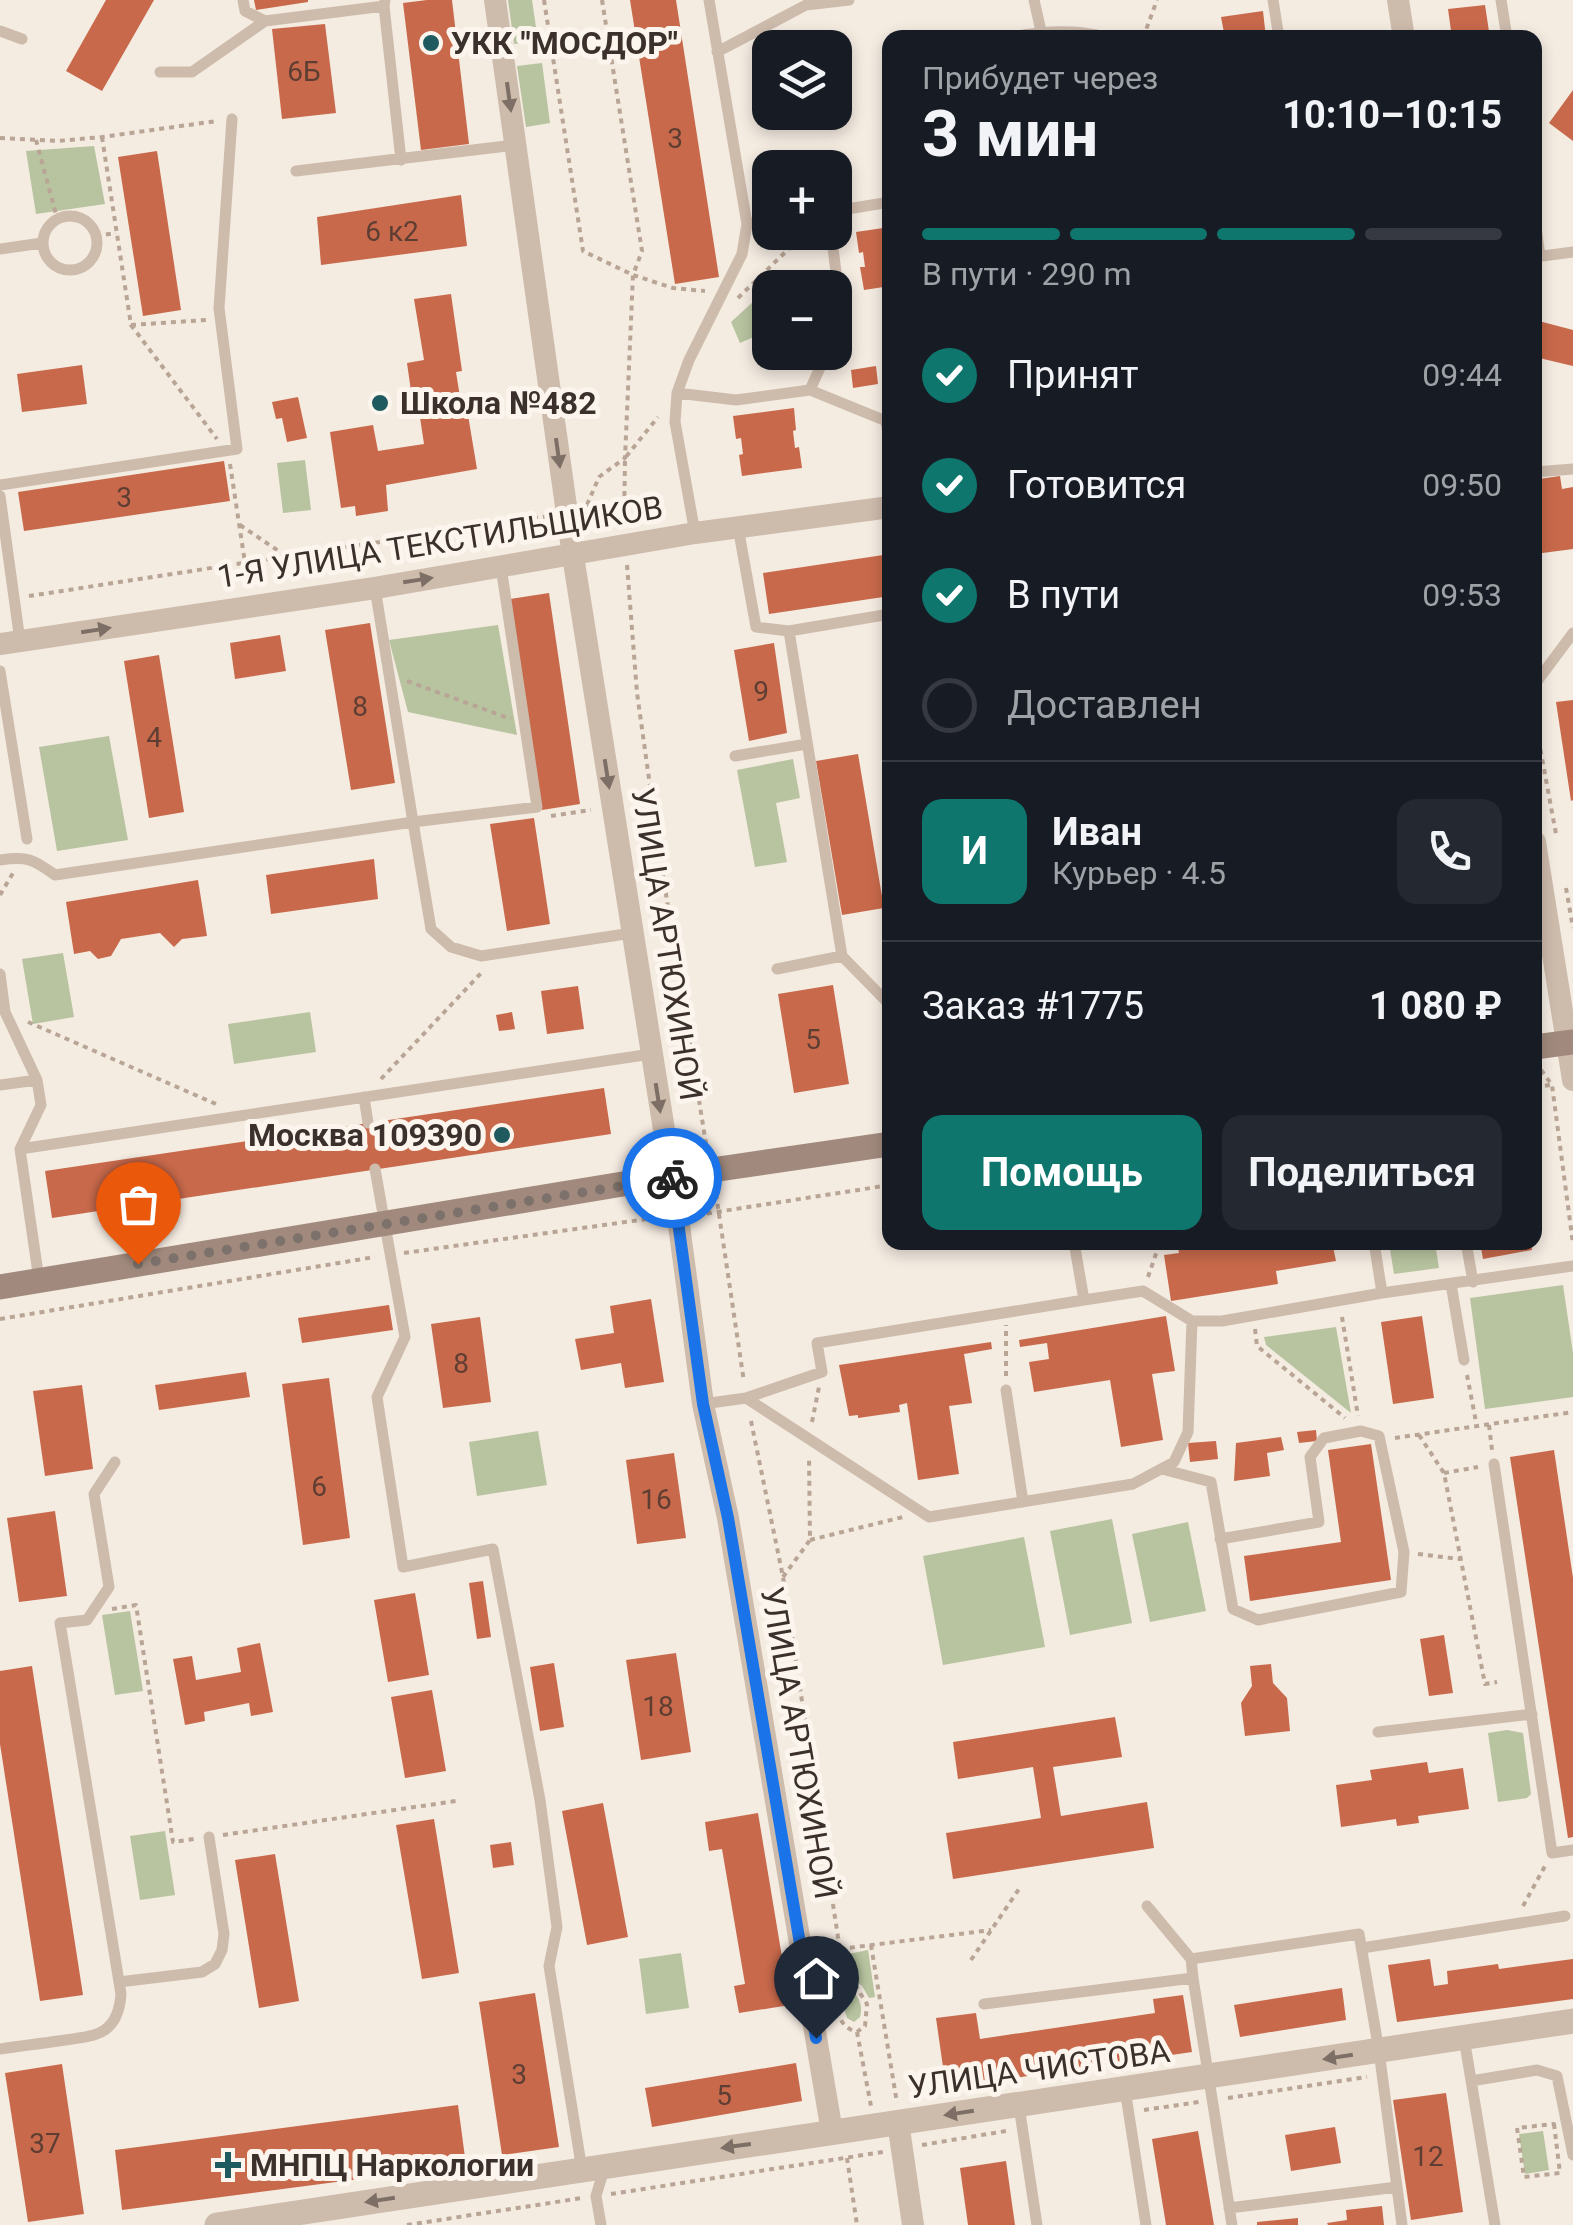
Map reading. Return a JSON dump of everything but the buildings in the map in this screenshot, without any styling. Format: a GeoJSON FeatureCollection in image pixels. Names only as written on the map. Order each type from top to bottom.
{"type":"FeatureCollection","features":[{"type":"Feature","properties":{"kind":"main road"},"geometry":{"type":"LineString","coordinates":[[1542,1046],[1571,1042]]}},
{"type":"Feature","properties":{"kind":"main road"},"geometry":{"type":"LineString","coordinates":[[0,1287],[882,1145]]}},
{"type":"Feature","properties":{"kind":"street","name":"УЛИЦА АРТЮХИНОЙ"},"geometry":{"type":"LineString","coordinates":[[495,0],[573,556],[672,1176],[703,1404],[728,1518],[832,2132]]}},
{"type":"Feature","properties":{"kind":"street"},"geometry":{"type":"LineString","coordinates":[[1398,0],[1403,30]]}},
{"type":"Feature","properties":{"kind":"street","name":"1-Я УЛИЦА ТЕКСТИЛЬЩИКОВ"},"geometry":{"type":"LineString","coordinates":[[10,642],[882,508]]}},
{"type":"Feature","properties":{"kind":"street"},"geometry":{"type":"LineString","coordinates":[[1545,838],[1552,930],[1571,1042],[1573,1080]]}},
{"type":"Feature","properties":{"kind":"street","name":"УЛИЦА ЧИСТОВА"},"geometry":{"type":"LineString","coordinates":[[230,2224],[832,2132],[898,2112],[1021,2116],[1380,2063],[1464,2038],[1573,2021]]}},
{"type":"Feature","properties":{"kind":"street"},"geometry":{"type":"LineString","coordinates":[[898,2112],[914,2225]]}},
{"type":"Feature","properties":{"kind":"lane"},"geometry":{"type":"LineString","coordinates":[[243,0],[244,11],[265,21]]}},
{"type":"Feature","properties":{"kind":"lane"},"geometry":{"type":"LineString","coordinates":[[696,534],[674,422],[677,394],[689,360],[729,297],[747,224],[708,0]]}},
{"type":"Feature","properties":{"kind":"lane"},"geometry":{"type":"LineString","coordinates":[[717,52],[806,5],[848,0]]}},
{"type":"Feature","properties":{"kind":"lane"},"geometry":{"type":"LineString","coordinates":[[1034,0],[1041,30]]}},
{"type":"Feature","properties":{"kind":"lane"},"geometry":{"type":"LineString","coordinates":[[1274,0],[1279,30]]}},
{"type":"Feature","properties":{"kind":"lane"},"geometry":{"type":"LineString","coordinates":[[1501,0],[1506,30]]}},
{"type":"Feature","properties":{"kind":"lane"},"geometry":{"type":"LineString","coordinates":[[160,72],[192,72],[265,21],[384,3],[401,160]]}},
{"type":"Feature","properties":{"kind":"lane"},"geometry":{"type":"LineString","coordinates":[[0,31],[22,39]]}},
{"type":"Feature","properties":{"kind":"lane"},"geometry":{"type":"LineString","coordinates":[[0,485],[238,449],[219,308],[232,119]]}},
{"type":"Feature","properties":{"kind":"lane"},"geometry":{"type":"LineString","coordinates":[[296,171],[515,145]]}},
{"type":"Feature","properties":{"kind":"lane"},"geometry":{"type":"LineString","coordinates":[[852,208],[882,203]]}},
{"type":"Feature","properties":{"kind":"lane"},"geometry":{"type":"LineString","coordinates":[[80,217],[92,227],[96,250],[86,264],[70,270],[54,265],[44,252],[46,229],[57,218],[80,217]]}},
{"type":"Feature","properties":{"kind":"lane"},"geometry":{"type":"LineString","coordinates":[[747,224],[752,223]]}},
{"type":"Feature","properties":{"kind":"lane"},"geometry":{"type":"LineString","coordinates":[[0,249],[42,244]]}},
{"type":"Feature","properties":{"kind":"lane"},"geometry":{"type":"LineString","coordinates":[[1542,256],[1573,252]]}},
{"type":"Feature","properties":{"kind":"lane"},"geometry":{"type":"LineString","coordinates":[[810,390],[819,370]]}},
{"type":"Feature","properties":{"kind":"lane"},"geometry":{"type":"LineString","coordinates":[[677,394],[736,400],[810,390],[882,416]]}},
{"type":"Feature","properties":{"kind":"lane"},"geometry":{"type":"LineString","coordinates":[[1542,471],[1573,469]]}},
{"type":"Feature","properties":{"kind":"lane"},"geometry":{"type":"LineString","coordinates":[[0,496],[14,599],[10,642]]}},
{"type":"Feature","properties":{"kind":"lane"},"geometry":{"type":"LineString","coordinates":[[738,528],[756,627],[789,631],[882,615]]}},
{"type":"Feature","properties":{"kind":"lane"},"geometry":{"type":"LineString","coordinates":[[0,860],[22,857],[55,875],[537,807],[500,567]]}},
{"type":"Feature","properties":{"kind":"lane"},"geometry":{"type":"LineString","coordinates":[[375,588],[431,929],[451,948],[481,956],[632,933]]}},
{"type":"Feature","properties":{"kind":"lane"},"geometry":{"type":"LineString","coordinates":[[789,631],[842,956],[882,995]]}},
{"type":"Feature","properties":{"kind":"lane"},"geometry":{"type":"LineString","coordinates":[[1542,675],[1573,633]]}},
{"type":"Feature","properties":{"kind":"lane"},"geometry":{"type":"LineString","coordinates":[[1557,655],[1573,661]]}},
{"type":"Feature","properties":{"kind":"lane"},"geometry":{"type":"LineString","coordinates":[[0,671],[5,736],[27,839]]}},
{"type":"Feature","properties":{"kind":"lane"},"geometry":{"type":"LineString","coordinates":[[735,756],[807,744]]}},
{"type":"Feature","properties":{"kind":"lane"},"geometry":{"type":"LineString","coordinates":[[777,969],[842,956]]}},
{"type":"Feature","properties":{"kind":"lane"},"geometry":{"type":"LineString","coordinates":[[0,974],[5,1012],[37,1080],[41,1105],[20,1149],[39,1280]]}},
{"type":"Feature","properties":{"kind":"lane"},"geometry":{"type":"LineString","coordinates":[[20,1149],[652,1054]]}},
{"type":"Feature","properties":{"kind":"lane"},"geometry":{"type":"LineString","coordinates":[[0,1086],[37,1080]]}},
{"type":"Feature","properties":{"kind":"lane"},"geometry":{"type":"LineString","coordinates":[[364,1097],[368,1123]]}},
{"type":"Feature","properties":{"kind":"lane"},"geometry":{"type":"LineString","coordinates":[[375,1170],[405,1337],[377,1396],[402,1567],[493,1549],[540,1800],[557,1927],[550,1966],[593,2168],[601,2225]]}},
{"type":"Feature","properties":{"kind":"lane"},"geometry":{"type":"LineString","coordinates":[[1075,1250],[1084,1300]]}},
{"type":"Feature","properties":{"kind":"lane"},"geometry":{"type":"LineString","coordinates":[[1375,1250],[1382,1292]]}},
{"type":"Feature","properties":{"kind":"lane"},"geometry":{"type":"LineString","coordinates":[[1467,1250],[1473,1282]]}},
{"type":"Feature","properties":{"kind":"lane"},"geometry":{"type":"LineString","coordinates":[[703,1404],[746,1398],[822,1372],[817,1343],[1143,1290],[1192,1321],[1222,1321],[1382,1292],[1573,1266]]}},
{"type":"Feature","properties":{"kind":"lane"},"geometry":{"type":"LineString","coordinates":[[1451,1284],[1464,1360]]}},
{"type":"Feature","properties":{"kind":"lane"},"geometry":{"type":"LineString","coordinates":[[746,1398],[929,1517],[1133,1484],[1174,1462],[1188,1432],[1192,1321]]}},
{"type":"Feature","properties":{"kind":"lane"},"geometry":{"type":"LineString","coordinates":[[1006,1390],[1022,1502]]}},
{"type":"Feature","properties":{"kind":"lane"},"geometry":{"type":"LineString","coordinates":[[1162,1468],[1211,1482],[1220,1539],[1233,1609],[1258,1620],[1401,1592],[1404,1552],[1379,1436],[1360,1430],[1324,1438],[1310,1457],[1319,1522],[1220,1539]]}},
{"type":"Feature","properties":{"kind":"lane"},"geometry":{"type":"LineString","coordinates":[[0,2048],[95,2036],[110,2027],[120,2010],[120,1982],[60,1624],[86,1620],[109,1587],[94,1494],[115,1462]]}},
{"type":"Feature","properties":{"kind":"lane"},"geometry":{"type":"LineString","coordinates":[[1494,1464],[1552,1853],[1573,1850]]}},
{"type":"Feature","properties":{"kind":"lane"},"geometry":{"type":"LineString","coordinates":[[1378,1732],[1532,1714]]}},
{"type":"Feature","properties":{"kind":"lane"},"geometry":{"type":"LineString","coordinates":[[120,1982],[202,1972],[215,1964],[224,1934],[208,1837]]}},
{"type":"Feature","properties":{"kind":"lane"},"geometry":{"type":"LineString","coordinates":[[1147,1906],[1191,1959],[1232,2225]]}},
{"type":"Feature","properties":{"kind":"lane"},"geometry":{"type":"LineString","coordinates":[[1362,1948],[1566,1916]]}},
{"type":"Feature","properties":{"kind":"lane"},"geometry":{"type":"LineString","coordinates":[[1191,1959],[1359,1934],[1402,2225]]}},
{"type":"Feature","properties":{"kind":"lane"},"geometry":{"type":"LineString","coordinates":[[984,2004],[1194,1978]]}},
{"type":"Feature","properties":{"kind":"lane"},"geometry":{"type":"LineString","coordinates":[[1464,2038],[1495,2225]]}},
{"type":"Feature","properties":{"kind":"lane"},"geometry":{"type":"LineString","coordinates":[[1471,2081],[1537,2070],[1557,2076],[1573,2155]]}},
{"type":"Feature","properties":{"kind":"lane"},"geometry":{"type":"LineString","coordinates":[[1126,2101],[1146,2225]]}},
{"type":"Feature","properties":{"kind":"lane"},"geometry":{"type":"LineString","coordinates":[[1021,2116],[1037,2225]]}},
{"type":"Feature","properties":{"kind":"lane"},"geometry":{"type":"LineString","coordinates":[[1230,2208],[1397,2187]]}},
{"type":"Feature","properties":{"kind":"path"},"geometry":{"type":"LineString","coordinates":[[544,0],[583,251],[634,276],[672,288],[729,297],[785,250]]}},
{"type":"Feature","properties":{"kind":"path"},"geometry":{"type":"LineString","coordinates":[[602,0],[642,252],[634,276],[624,524],[637,693],[746,1398],[783,1577],[846,1983]]}},
{"type":"Feature","properties":{"kind":"path"},"geometry":{"type":"LineString","coordinates":[[1146,30],[1157,0]]}},
{"type":"Feature","properties":{"kind":"path"},"geometry":{"type":"LineString","coordinates":[[0,138],[58,141],[232,119]]}},
{"type":"Feature","properties":{"kind":"path"},"geometry":{"type":"LineString","coordinates":[[102,137],[131,325],[228,452],[245,563]]}},
{"type":"Feature","properties":{"kind":"path"},"geometry":{"type":"LineString","coordinates":[[36,140],[57,218]]}},
{"type":"Feature","properties":{"kind":"path"},"geometry":{"type":"LineString","coordinates":[[96,236],[116,233]]}},
{"type":"Feature","properties":{"kind":"path"},"geometry":{"type":"LineString","coordinates":[[131,325],[220,319]]}},
{"type":"Feature","properties":{"kind":"path"},"geometry":{"type":"LineString","coordinates":[[14,599],[567,512],[587,505],[599,477],[626,458],[677,394]]}},
{"type":"Feature","properties":{"kind":"path"},"geometry":{"type":"LineString","coordinates":[[240,525],[287,556]]}},
{"type":"Feature","properties":{"kind":"path"},"geometry":{"type":"LineString","coordinates":[[388,675],[525,724]]}},
{"type":"Feature","properties":{"kind":"path"},"geometry":{"type":"LineString","coordinates":[[1542,803],[1545,838]]}},
{"type":"Feature","properties":{"kind":"path"},"geometry":{"type":"LineString","coordinates":[[537,807],[544,817],[597,809]]}},
{"type":"Feature","properties":{"kind":"path"},"geometry":{"type":"LineString","coordinates":[[1552,930],[1566,890]]}},
{"type":"Feature","properties":{"kind":"path"},"geometry":{"type":"LineString","coordinates":[[364,1097],[500,953]]}},
{"type":"Feature","properties":{"kind":"path"},"geometry":{"type":"LineString","coordinates":[[5,1012],[242,1115]]}},
{"type":"Feature","properties":{"kind":"path"},"geometry":{"type":"LineString","coordinates":[[1542,1072],[1552,1085],[1573,1244]]}},
{"type":"Feature","properties":{"kind":"path"},"geometry":{"type":"LineString","coordinates":[[678,1218],[882,1186]]}},
{"type":"Feature","properties":{"kind":"path"},"geometry":{"type":"LineString","coordinates":[[0,1319],[390,1254],[654,1218]]}},
{"type":"Feature","properties":{"kind":"path"},"geometry":{"type":"LineString","coordinates":[[1143,1290],[1157,1250]]}},
{"type":"Feature","properties":{"kind":"path"},"geometry":{"type":"LineString","coordinates":[[1340,1300],[1360,1430]]}},
{"type":"Feature","properties":{"kind":"path"},"geometry":{"type":"LineString","coordinates":[[1006,1313],[1006,1390]]}},
{"type":"Feature","properties":{"kind":"path"},"geometry":{"type":"LineString","coordinates":[[1252,1315],[1258,1346],[1360,1430]]}},
{"type":"Feature","properties":{"kind":"path"},"geometry":{"type":"LineString","coordinates":[[1464,1360],[1476,1427]]}},
{"type":"Feature","properties":{"kind":"path"},"geometry":{"type":"LineString","coordinates":[[1380,1440],[1573,1412]]}},
{"type":"Feature","properties":{"kind":"path"},"geometry":{"type":"LineString","coordinates":[[1444,1472],[1494,1464],[1489,1425]]}},
{"type":"Feature","properties":{"kind":"path"},"geometry":{"type":"LineString","coordinates":[[1419,1434],[1444,1472],[1484,1684],[1497,1682]]}},
{"type":"Feature","properties":{"kind":"path"},"geometry":{"type":"LineString","coordinates":[[783,1577],[810,1540],[922,1512]]}},
{"type":"Feature","properties":{"kind":"path"},"geometry":{"type":"LineString","coordinates":[[1404,1552],[1460,1560]]}},
{"type":"Feature","properties":{"kind":"path"},"geometry":{"type":"LineString","coordinates":[[92,1613],[136,1605],[173,1842],[456,1801]]}},
{"type":"Feature","properties":{"kind":"path"},"geometry":{"type":"LineString","coordinates":[[1513,1924],[1552,1853]]}},
{"type":"Feature","properties":{"kind":"path"},"geometry":{"type":"LineString","coordinates":[[971,1960],[1019,1889]]}},
{"type":"Feature","properties":{"kind":"path"},"geometry":{"type":"LineString","coordinates":[[840,1950],[991,1930]]}},
{"type":"Feature","properties":{"kind":"path"},"geometry":{"type":"LineString","coordinates":[[871,1945],[898,2112]]}},
{"type":"Feature","properties":{"kind":"path"},"geometry":{"type":"LineString","coordinates":[[846,1983],[855,1985],[867,2004],[865,2026],[857,2032]]}},
{"type":"Feature","properties":{"kind":"path"},"geometry":{"type":"LineString","coordinates":[[846,1983],[839,1990],[837,2010],[848,2029],[857,2032]]}},
{"type":"Feature","properties":{"kind":"path"},"geometry":{"type":"LineString","coordinates":[[867,2004],[880,2002]]}},
{"type":"Feature","properties":{"kind":"path"},"geometry":{"type":"LineString","coordinates":[[857,2032],[870,2106],[858,2108]]}},
{"type":"Feature","properties":{"kind":"path"},"geometry":{"type":"LineString","coordinates":[[1126,2101],[1380,2063]]}},
{"type":"Feature","properties":{"kind":"path"},"geometry":{"type":"LineString","coordinates":[[407,2225],[902,2149],[1021,2116]]}},
{"type":"Feature","properties":{"kind":"path"},"geometry":{"type":"LineString","coordinates":[[1554,2124],[1560,2173],[1524,2177],[1517,2128],[1554,2124]]}},
{"type":"Feature","properties":{"kind":"path"},"geometry":{"type":"LineString","coordinates":[[846,2158],[857,2225]]}},
{"type":"Feature","properties":{"kind":"green space"},"geometry":{"type":"Polygon","coordinates":[[[508,0],[532,0],[538,41],[514,44],[508,0]]]}},
{"type":"Feature","properties":{"kind":"green space"},"geometry":{"type":"Polygon","coordinates":[[[542,63],[550,123],[526,127],[517,66],[542,63]]]}},
{"type":"Feature","properties":{"kind":"green space"},"geometry":{"type":"Polygon","coordinates":[[[94,146],[105,204],[36,214],[26,151],[94,146]]]}},
{"type":"Feature","properties":{"kind":"green space"},"geometry":{"type":"Polygon","coordinates":[[[752,303],[752,338],[740,343],[731,322],[752,303]]]}},
{"type":"Feature","properties":{"kind":"green space"},"geometry":{"type":"Polygon","coordinates":[[[305,460],[311,510],[283,513],[277,463],[305,460]]]}},
{"type":"Feature","properties":{"kind":"green space"},"geometry":{"type":"Polygon","coordinates":[[[498,625],[517,735],[408,712],[389,640],[498,625]]]}},
{"type":"Feature","properties":{"kind":"green space"},"geometry":{"type":"Polygon","coordinates":[[[109,736],[128,840],[57,851],[39,747],[109,736]]]}},
{"type":"Feature","properties":{"kind":"green space"},"geometry":{"type":"Polygon","coordinates":[[[793,759],[800,798],[776,803],[787,862],[755,867],[737,770],[793,759]]]}},
{"type":"Feature","properties":{"kind":"green space"},"geometry":{"type":"Polygon","coordinates":[[[63,953],[74,1017],[33,1024],[22,959],[63,953]]]}},
{"type":"Feature","properties":{"kind":"green space"},"geometry":{"type":"Polygon","coordinates":[[[310,1012],[316,1052],[234,1064],[228,1024],[310,1012]]]}},
{"type":"Feature","properties":{"kind":"green space"},"geometry":{"type":"Polygon","coordinates":[[[1390,1250],[1436,1250],[1439,1268],[1394,1274],[1390,1250]]]}},
{"type":"Feature","properties":{"kind":"green space"},"geometry":{"type":"Polygon","coordinates":[[[1563,1285],[1573,1353],[1573,1397],[1485,1409],[1470,1298],[1563,1285]]]}},
{"type":"Feature","properties":{"kind":"green space"},"geometry":{"type":"Polygon","coordinates":[[[1336,1327],[1351,1413],[1266,1345],[1264,1337],[1336,1327]]]}},
{"type":"Feature","properties":{"kind":"green space"},"geometry":{"type":"Polygon","coordinates":[[[538,1431],[547,1485],[477,1496],[469,1442],[538,1431]]]}},
{"type":"Feature","properties":{"kind":"green space"},"geometry":{"type":"Polygon","coordinates":[[[1112,1519],[1132,1623],[1070,1635],[1050,1531],[1112,1519]]]}},
{"type":"Feature","properties":{"kind":"green space"},"geometry":{"type":"Polygon","coordinates":[[[1188,1522],[1206,1611],[1150,1622],[1132,1534],[1188,1522]]]}},
{"type":"Feature","properties":{"kind":"green space"},"geometry":{"type":"Polygon","coordinates":[[[1024,1537],[1045,1647],[943,1665],[923,1556],[1024,1537]]]}},
{"type":"Feature","properties":{"kind":"green space"},"geometry":{"type":"Polygon","coordinates":[[[130,1611],[143,1691],[115,1695],[102,1615],[130,1611]]]}},
{"type":"Feature","properties":{"kind":"green space"},"geometry":{"type":"Polygon","coordinates":[[[1488,1733],[1523,1733],[1531,1794],[1498,1802],[1488,1733]]]}},
{"type":"Feature","properties":{"kind":"green space"},"geometry":{"type":"Polygon","coordinates":[[[165,1831],[175,1895],[140,1900],[130,1836],[165,1831]]]}},
{"type":"Feature","properties":{"kind":"green space"},"geometry":{"type":"Polygon","coordinates":[[[868,1950],[875,1997],[869,1998],[852,1978],[848,1954],[868,1950]]]}},
{"type":"Feature","properties":{"kind":"green space"},"geometry":{"type":"Polygon","coordinates":[[[681,1953],[689,2008],[646,2014],[639,1959],[681,1953]]]}},
{"type":"Feature","properties":{"kind":"green space"},"geometry":{"type":"Polygon","coordinates":[[[851,1992],[861,2006],[860,2017],[854,2022],[847,2018],[843,2006],[844,1997],[851,1992]]]}},
{"type":"Feature","properties":{"kind":"green space"},"geometry":{"type":"Polygon","coordinates":[[[1543,2131],[1549,2170],[1525,2174],[1519,2134],[1543,2131]]]}},
{"type":"Feature","properties":{"kind":"way so far"},"geometry":{"type":"LineString","coordinates":[[138,1264],[672,1178]]}},
{"type":"Feature","properties":{"kind":"place","name":"УКК \"МОСДОР\""},"geometry":{"type":"Point","coordinates":[431,43]}},
{"type":"Feature","properties":{"kind":"place","name":"Школа №482"},"geometry":{"type":"Point","coordinates":[380,403]}},
{"type":"Feature","properties":{"kind":"place","name":"Москва 109390"},"geometry":{"type":"Point","coordinates":[502,1135]}},
{"type":"Feature","properties":{"kind":"place","name":"МНПЦ Наркологии"},"geometry":{"type":"Point","coordinates":[228,2165]}},
{"type":"Feature","properties":{"kind":"route"},"geometry":{"type":"LineString","coordinates":[[672,1178],[703,1404],[728,1518],[816,2038]]}}]}
